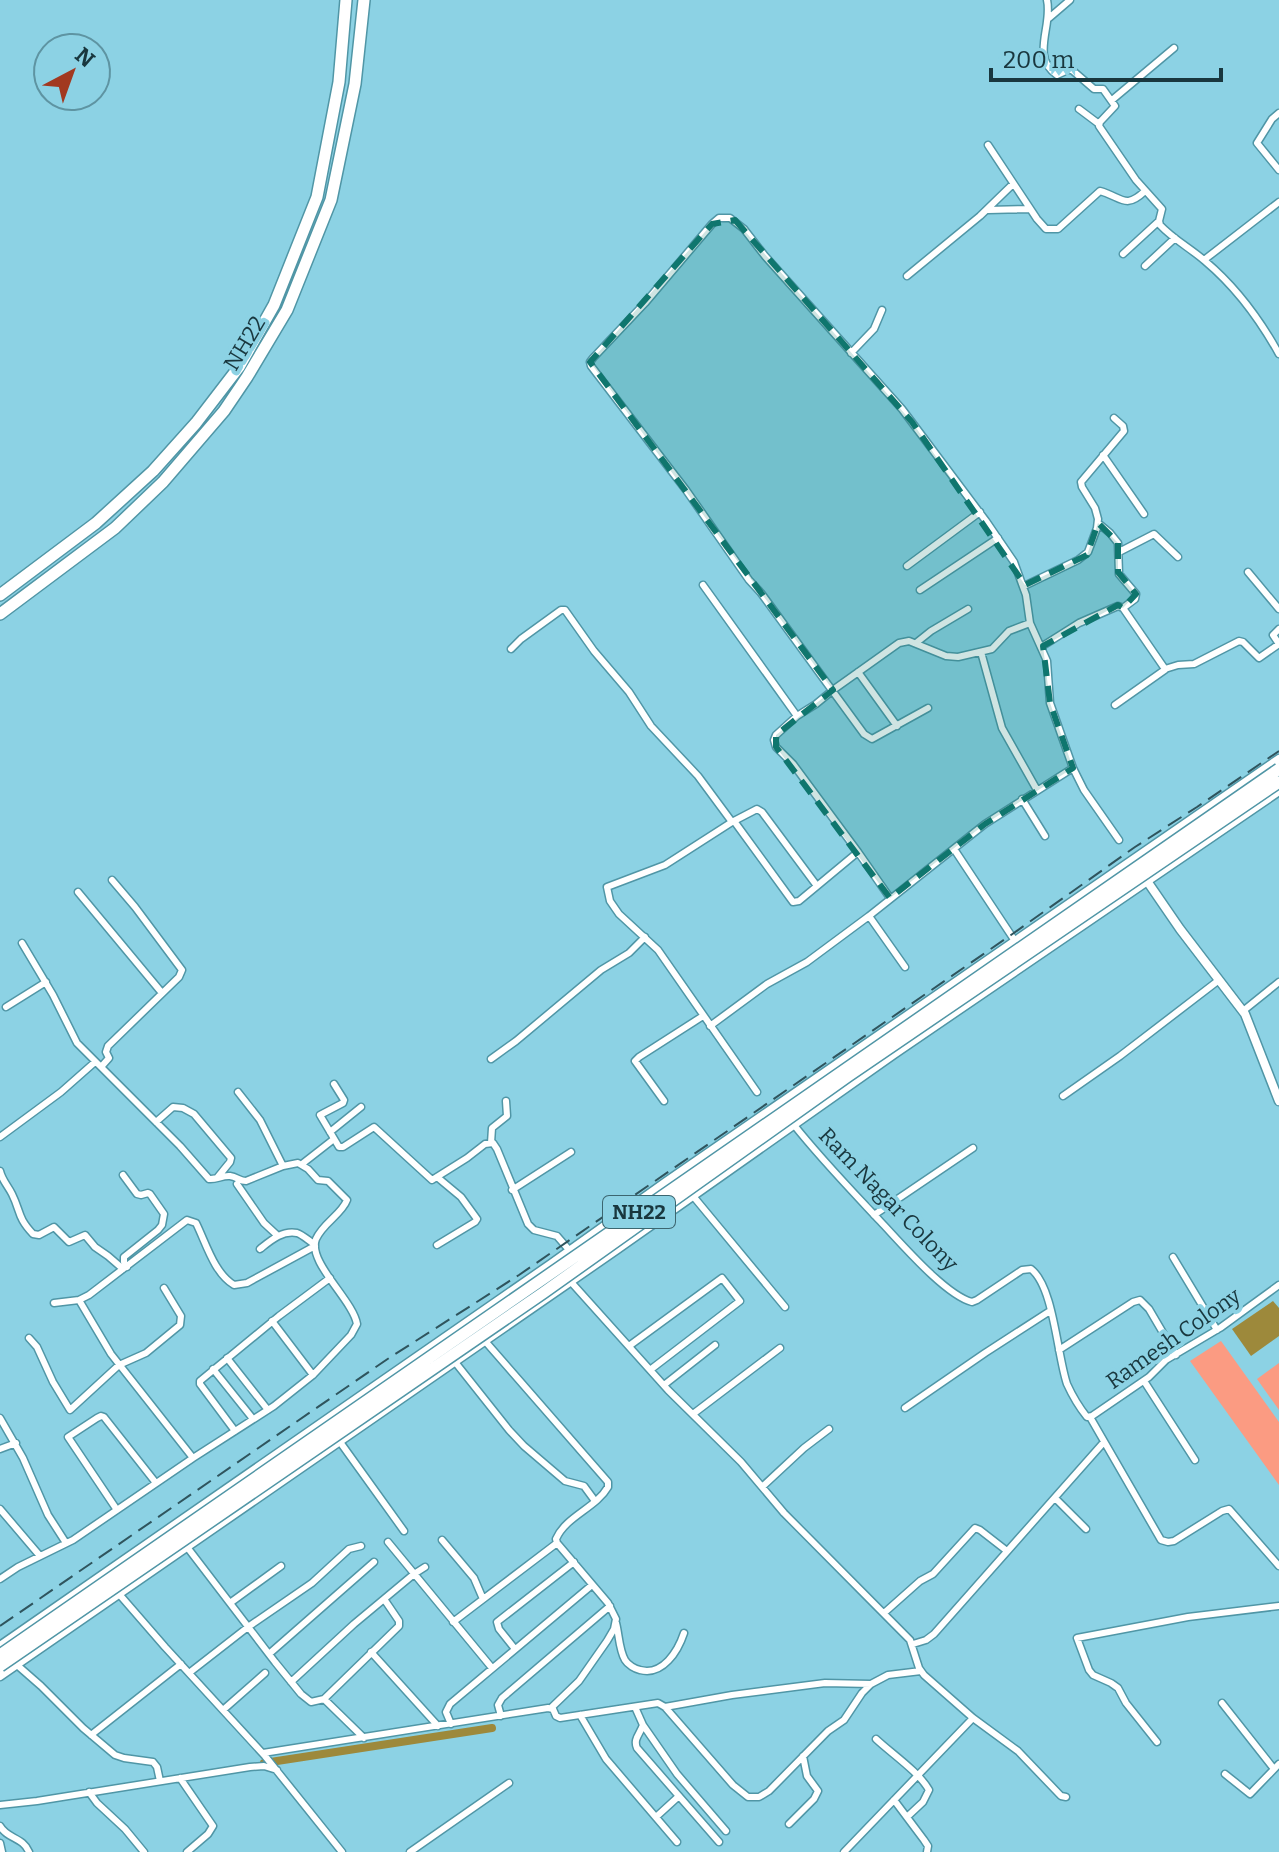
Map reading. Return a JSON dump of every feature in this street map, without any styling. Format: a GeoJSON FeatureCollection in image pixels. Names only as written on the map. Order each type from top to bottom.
{"type":"FeatureCollection","features":[{"type":"Feature","properties":{"kind":"highway","name":"NH22"},"geometry":{"type":"LineString","coordinates":[[0,595],[96,523],[153,471],[196,423],[239,367],[274,305],[317,197],[339,82],[346,0]]}},
{"type":"Feature","properties":{"kind":"highway","name":"NH22"},"geometry":{"type":"LineString","coordinates":[[0,614],[115,528],[163,482],[224,411],[271,337],[287,310],[331,200],[355,84],[364,0]]}},
{"type":"Feature","properties":{"kind":"highway","name":"NH22"},"geometry":{"type":"LineString","coordinates":[[0,1655],[1279,769]]}},
{"type":"Feature","properties":{"kind":"highway","name":"NH22"},"geometry":{"type":"LineString","coordinates":[[0,1666],[543,1293],[848,1076],[1279,782]]}},
{"type":"Feature","properties":{"kind":"street"},"geometry":{"type":"LineString","coordinates":[[1047,0],[1048,18],[1042,51],[1060,85]]}},
{"type":"Feature","properties":{"kind":"street"},"geometry":{"type":"LineString","coordinates":[[1048,18],[1070,0]]}},
{"type":"Feature","properties":{"kind":"street"},"geometry":{"type":"LineString","coordinates":[[1112,100],[1174,48]]}},
{"type":"Feature","properties":{"kind":"street"},"geometry":{"type":"LineString","coordinates":[[1055,76],[1072,70],[1093,88],[1102,88],[1115,107],[1099,124]]}},
{"type":"Feature","properties":{"kind":"street"},"geometry":{"type":"LineString","coordinates":[[1079,109],[1099,124],[1127,169],[1162,209],[1159,221],[1123,254]]}},
{"type":"Feature","properties":{"kind":"street"},"geometry":{"type":"LineString","coordinates":[[1279,113],[1257,142],[1279,170]]}},
{"type":"Feature","properties":{"kind":"street"},"geometry":{"type":"LineString","coordinates":[[988,145],[1030,209],[1042,225],[1051,230],[1058,229],[1069,220],[1097,192],[1103,191],[1129,202],[1145,191]]}},
{"type":"Feature","properties":{"kind":"street"},"geometry":{"type":"LineString","coordinates":[[907,276],[988,210],[1013,184]]}},
{"type":"Feature","properties":{"kind":"street"},"geometry":{"type":"LineString","coordinates":[[1204,260],[1279,202]]}},
{"type":"Feature","properties":{"kind":"street"},"geometry":{"type":"LineString","coordinates":[[988,210],[1030,209]]}},
{"type":"Feature","properties":{"kind":"street"},"geometry":{"type":"LineString","coordinates":[[928,708],[872,739],[867,737],[590,364],[719,218],[730,218],[739,224],[902,409],[1014,562],[1024,586],[1030,623],[1047,661],[1050,703],[1073,768],[1084,790],[1119,840]]}},
{"type":"Feature","properties":{"kind":"street"},"geometry":{"type":"LineString","coordinates":[[1159,221],[1163,228],[1204,260],[1244,300],[1279,354]]}},
{"type":"Feature","properties":{"kind":"street"},"geometry":{"type":"LineString","coordinates":[[1145,266],[1175,238]]}},
{"type":"Feature","properties":{"kind":"street"},"geometry":{"type":"LineString","coordinates":[[851,353],[874,329],[882,310]]}},
{"type":"Feature","properties":{"kind":"street"},"geometry":{"type":"LineString","coordinates":[[1024,586],[1086,554],[1098,523],[1095,508],[1081,485],[1083,478],[1124,431],[1114,418]]}},
{"type":"Feature","properties":{"kind":"street"},"geometry":{"type":"LineString","coordinates":[[1103,455],[1144,514]]}},
{"type":"Feature","properties":{"kind":"street"},"geometry":{"type":"LineString","coordinates":[[907,566],[980,512]]}},
{"type":"Feature","properties":{"kind":"street"},"geometry":{"type":"LineString","coordinates":[[1098,523],[1118,543],[1119,574],[1136,596],[1123,608]]}},
{"type":"Feature","properties":{"kind":"street"},"geometry":{"type":"LineString","coordinates":[[1119,552],[1154,534],[1178,557]]}},
{"type":"Feature","properties":{"kind":"street"},"geometry":{"type":"LineString","coordinates":[[920,590],[998,538]]}},
{"type":"Feature","properties":{"kind":"street"},"geometry":{"type":"LineString","coordinates":[[1248,572],[1279,609]]}},
{"type":"Feature","properties":{"kind":"street"},"geometry":{"type":"LineString","coordinates":[[703,585],[797,716]]}},
{"type":"Feature","properties":{"kind":"street"},"geometry":{"type":"LineString","coordinates":[[1041,647],[1079,623],[1118,606],[1123,608],[1166,669]]}},
{"type":"Feature","properties":{"kind":"street"},"geometry":{"type":"LineString","coordinates":[[916,643],[968,609]]}},
{"type":"Feature","properties":{"kind":"street"},"geometry":{"type":"LineString","coordinates":[[511,649],[565,610],[594,651],[621,681],[651,726],[698,776],[792,901],[797,902],[858,852]]}},
{"type":"Feature","properties":{"kind":"street"},"geometry":{"type":"LineString","coordinates":[[890,898],[793,764],[776,747],[776,735],[797,716],[905,641],[950,657],[996,646],[1009,631],[1030,623]]}},
{"type":"Feature","properties":{"kind":"street"},"geometry":{"type":"LineString","coordinates":[[1115,705],[1166,669],[1194,664],[1241,641],[1259,658],[1279,644],[1273,635],[1279,629]]}},
{"type":"Feature","properties":{"kind":"street"},"geometry":{"type":"LineString","coordinates":[[981,652],[1002,728],[1037,790]]}},
{"type":"Feature","properties":{"kind":"street"},"geometry":{"type":"LineString","coordinates":[[858,672],[897,726]]}},
{"type":"Feature","properties":{"kind":"street"},"geometry":{"type":"LineString","coordinates":[[0,1646],[1279,759]]}},
{"type":"Feature","properties":{"kind":"street"},"geometry":{"type":"LineString","coordinates":[[710,1026],[767,984],[807,962],[985,824],[1073,768]]}},
{"type":"Feature","properties":{"kind":"street"},"geometry":{"type":"LineString","coordinates":[[0,1676],[1279,791]]}},
{"type":"Feature","properties":{"kind":"street"},"geometry":{"type":"LineString","coordinates":[[1022,799],[1045,836]]}},
{"type":"Feature","properties":{"kind":"street"},"geometry":{"type":"LineString","coordinates":[[757,1092],[668,963],[619,914],[610,900],[607,886],[665,865],[733,822],[761,810],[817,886]]}},
{"type":"Feature","properties":{"kind":"street"},"geometry":{"type":"LineString","coordinates":[[954,849],[1015,941]]}},
{"type":"Feature","properties":{"kind":"street"},"geometry":{"type":"LineString","coordinates":[[0,1137],[109,1058],[106,1052],[108,1046],[179,977],[182,970],[112,880]]}},
{"type":"Feature","properties":{"kind":"street"},"geometry":{"type":"LineString","coordinates":[[1147,881],[1243,1011],[1279,1101]]}},
{"type":"Feature","properties":{"kind":"street"},"geometry":{"type":"LineString","coordinates":[[1089,889],[1103,911]]}},
{"type":"Feature","properties":{"kind":"street"},"geometry":{"type":"LineString","coordinates":[[78,892],[162,993]]}},
{"type":"Feature","properties":{"kind":"street"},"geometry":{"type":"LineString","coordinates":[[869,916],[905,967]]}},
{"type":"Feature","properties":{"kind":"street"},"geometry":{"type":"LineString","coordinates":[[491,1059],[601,970],[629,953],[645,937]]}},
{"type":"Feature","properties":{"kind":"street"},"geometry":{"type":"LineString","coordinates":[[22,943],[82,1050],[156,1122],[206,1177],[215,1180],[230,1176],[246,1181],[283,1166],[302,1164],[318,1180],[328,1181],[348,1200],[322,1230],[314,1245],[247,1283],[234,1285],[224,1276],[196,1223],[187,1220],[98,1290],[79,1300],[54,1303]]}},
{"type":"Feature","properties":{"kind":"street"},"geometry":{"type":"LineString","coordinates":[[1063,1096],[1219,980]]}},
{"type":"Feature","properties":{"kind":"street"},"geometry":{"type":"LineString","coordinates":[[6,1007],[46,982]]}},
{"type":"Feature","properties":{"kind":"street"},"geometry":{"type":"LineString","coordinates":[[1243,1011],[1279,982]]}},
{"type":"Feature","properties":{"kind":"street"},"geometry":{"type":"LineString","coordinates":[[664,1101],[635,1061],[703,1016]]}},
{"type":"Feature","properties":{"kind":"street"},"geometry":{"type":"LineString","coordinates":[[334,1084],[343,1103],[320,1115],[341,1148],[374,1127],[430,1180],[491,1143]]}},
{"type":"Feature","properties":{"kind":"street"},"geometry":{"type":"LineString","coordinates":[[238,1092],[260,1120],[283,1166]]}},
{"type":"Feature","properties":{"kind":"street"},"geometry":{"type":"LineString","coordinates":[[506,1101],[507,1116],[492,1128],[491,1143],[497,1149],[525,1220],[531,1228],[557,1236],[570,1251]]}},
{"type":"Feature","properties":{"kind":"street"},"geometry":{"type":"LineString","coordinates":[[156,1122],[173,1107],[194,1114],[231,1158],[215,1180]]}},
{"type":"Feature","properties":{"kind":"street"},"geometry":{"type":"LineString","coordinates":[[302,1164],[361,1107]]}},
{"type":"Feature","properties":{"kind":"street","name":"Ram Nagar Colony"},"geometry":{"type":"LineString","coordinates":[[794,1125],[815,1152],[927,1270],[968,1301],[977,1300],[1022,1270],[1031,1269],[1040,1278],[1067,1382],[1161,1540],[1174,1541],[1229,1509],[1279,1566]]}},
{"type":"Feature","properties":{"kind":"street"},"geometry":{"type":"LineString","coordinates":[[743,1129],[757,1152]]}},
{"type":"Feature","properties":{"kind":"street"},"geometry":{"type":"LineString","coordinates":[[874,1215],[973,1148]]}},
{"type":"Feature","properties":{"kind":"street"},"geometry":{"type":"LineString","coordinates":[[512,1190],[571,1152]]}},
{"type":"Feature","properties":{"kind":"street"},"geometry":{"type":"LineString","coordinates":[[0,1171],[21,1220],[33,1234],[39,1235],[54,1227],[71,1243],[84,1235],[97,1249],[125,1268]]}},
{"type":"Feature","properties":{"kind":"street"},"geometry":{"type":"LineString","coordinates":[[123,1175],[139,1195],[150,1194],[164,1214],[158,1230],[124,1257],[125,1268]]}},
{"type":"Feature","properties":{"kind":"street"},"geometry":{"type":"LineString","coordinates":[[437,1177],[461,1197],[477,1219],[437,1245]]}},
{"type":"Feature","properties":{"kind":"street"},"geometry":{"type":"LineString","coordinates":[[237,1184],[264,1223],[278,1236]]}},
{"type":"Feature","properties":{"kind":"street"},"geometry":{"type":"LineString","coordinates":[[693,1196],[785,1307]]}},
{"type":"Feature","properties":{"kind":"street"},"geometry":{"type":"LineString","coordinates":[[0,1579],[66,1543],[268,1410],[313,1375],[351,1335],[357,1324],[355,1314],[316,1255],[314,1245],[295,1233],[278,1236],[260,1249]]}},
{"type":"Feature","properties":{"kind":"street"},"geometry":{"type":"LineString","coordinates":[[1173,1257],[1217,1330]]}},
{"type":"Feature","properties":{"kind":"street"},"geometry":{"type":"LineString","coordinates":[[235,1431],[200,1384],[203,1378],[330,1278]]}},
{"type":"Feature","properties":{"kind":"street"},"geometry":{"type":"LineString","coordinates":[[629,1346],[722,1278],[740,1301],[650,1370]]}},
{"type":"Feature","properties":{"kind":"street"},"geometry":{"type":"LineString","coordinates":[[571,1282],[664,1385],[741,1462],[784,1513],[913,1644],[921,1671],[973,1718],[1018,1751],[1061,1796],[1066,1797]]}},
{"type":"Feature","properties":{"kind":"street","name":"Ramesh Colony"},"geometry":{"type":"LineString","coordinates":[[1087,1416],[1144,1381],[1166,1360],[1217,1330],[1279,1285]]}},
{"type":"Feature","properties":{"kind":"street"},"geometry":{"type":"LineString","coordinates":[[29,1338],[37,1347],[70,1410],[119,1365],[146,1353],[180,1325],[181,1316],[164,1288]]}},
{"type":"Feature","properties":{"kind":"street"},"geometry":{"type":"LineString","coordinates":[[79,1300],[119,1365],[193,1458]]}},
{"type":"Feature","properties":{"kind":"street"},"geometry":{"type":"LineString","coordinates":[[1059,1350],[1140,1300],[1149,1309],[1176,1355]]}},
{"type":"Feature","properties":{"kind":"street"},"geometry":{"type":"LineString","coordinates":[[905,1408],[1050,1311]]}},
{"type":"Feature","properties":{"kind":"street"},"geometry":{"type":"LineString","coordinates":[[272,1321],[313,1375]]}},
{"type":"Feature","properties":{"kind":"street"},"geometry":{"type":"LineString","coordinates":[[485,1341],[604,1477],[608,1487],[561,1529],[556,1539],[610,1606],[625,1660],[636,1669],[653,1671],[667,1662],[680,1645],[684,1633]]}},
{"type":"Feature","properties":{"kind":"street"},"geometry":{"type":"LineString","coordinates":[[664,1385],[715,1345]]}},
{"type":"Feature","properties":{"kind":"street"},"geometry":{"type":"LineString","coordinates":[[431,1347],[446,1368]]}},
{"type":"Feature","properties":{"kind":"street"},"geometry":{"type":"LineString","coordinates":[[693,1414],[780,1348]]}},
{"type":"Feature","properties":{"kind":"street"},"geometry":{"type":"LineString","coordinates":[[227,1358],[268,1410]]}},
{"type":"Feature","properties":{"kind":"street"},"geometry":{"type":"LineString","coordinates":[[455,1362],[524,1446],[565,1481],[584,1486],[595,1501]]}},
{"type":"Feature","properties":{"kind":"street"},"geometry":{"type":"LineString","coordinates":[[213,1369],[253,1419]]}},
{"type":"Feature","properties":{"kind":"street"},"geometry":{"type":"LineString","coordinates":[[1144,1381],[1195,1460]]}},
{"type":"Feature","properties":{"kind":"street"},"geometry":{"type":"LineString","coordinates":[[117,1510],[68,1437],[97,1418],[104,1417],[156,1483]]}},
{"type":"Feature","properties":{"kind":"street"},"geometry":{"type":"LineString","coordinates":[[0,1418],[16,1443],[48,1515],[66,1543]]}},
{"type":"Feature","properties":{"kind":"street"},"geometry":{"type":"LineString","coordinates":[[762,1487],[829,1429]]}},
{"type":"Feature","properties":{"kind":"street"},"geometry":{"type":"LineString","coordinates":[[340,1442],[404,1531]]}},
{"type":"Feature","properties":{"kind":"street"},"geometry":{"type":"LineString","coordinates":[[913,1644],[931,1637],[1104,1442]]}},
{"type":"Feature","properties":{"kind":"street"},"geometry":{"type":"LineString","coordinates":[[0,1449],[16,1443]]}},
{"type":"Feature","properties":{"kind":"street"},"geometry":{"type":"LineString","coordinates":[[1055,1498],[1086,1529]]}},
{"type":"Feature","properties":{"kind":"street"},"geometry":{"type":"LineString","coordinates":[[0,1509],[40,1556]]}},
{"type":"Feature","properties":{"kind":"street"},"geometry":{"type":"LineString","coordinates":[[884,1613],[920,1581],[933,1574],[975,1528],[1007,1551]]}},
{"type":"Feature","properties":{"kind":"street"},"geometry":{"type":"LineString","coordinates":[[442,1540],[474,1578],[483,1599]]}},
{"type":"Feature","properties":{"kind":"street"},"geometry":{"type":"LineString","coordinates":[[388,1542],[492,1668]]}},
{"type":"Feature","properties":{"kind":"street"},"geometry":{"type":"LineString","coordinates":[[453,1622],[557,1543]]}},
{"type":"Feature","properties":{"kind":"street"},"geometry":{"type":"LineString","coordinates":[[189,1673],[312,1583],[349,1549],[361,1546]]}},
{"type":"Feature","properties":{"kind":"street"},"geometry":{"type":"LineString","coordinates":[[187,1547],[291,1682],[311,1702],[324,1699],[399,1626],[384,1599]]}},
{"type":"Feature","properties":{"kind":"street"},"geometry":{"type":"LineString","coordinates":[[137,1551],[152,1571]]}},
{"type":"Feature","properties":{"kind":"street"},"geometry":{"type":"LineString","coordinates":[[269,1654],[374,1562]]}},
{"type":"Feature","properties":{"kind":"street"},"geometry":{"type":"LineString","coordinates":[[515,1649],[497,1622],[574,1562]]}},
{"type":"Feature","properties":{"kind":"street"},"geometry":{"type":"LineString","coordinates":[[230,1603],[281,1566]]}},
{"type":"Feature","properties":{"kind":"street"},"geometry":{"type":"LineString","coordinates":[[291,1682],[345,1631],[425,1567]]}},
{"type":"Feature","properties":{"kind":"street"},"geometry":{"type":"LineString","coordinates":[[451,1724],[446,1712],[450,1704],[592,1585]]}},
{"type":"Feature","properties":{"kind":"street"},"geometry":{"type":"LineString","coordinates":[[119,1594],[264,1754],[342,1852]]}},
{"type":"Feature","properties":{"kind":"street"},"geometry":{"type":"LineString","coordinates":[[501,1716],[498,1705],[502,1698],[610,1606]]}},
{"type":"Feature","properties":{"kind":"street"},"geometry":{"type":"LineString","coordinates":[[1157,1742],[1115,1685],[1096,1677],[1089,1670],[1077,1638],[1188,1617],[1279,1606]]}},
{"type":"Feature","properties":{"kind":"street"},"geometry":{"type":"LineString","coordinates":[[553,1712],[607,1641],[616,1619]]}},
{"type":"Feature","properties":{"kind":"street"},"geometry":{"type":"LineString","coordinates":[[371,1652],[438,1726]]}},
{"type":"Feature","properties":{"kind":"street"},"geometry":{"type":"LineString","coordinates":[[91,1735],[181,1664]]}},
{"type":"Feature","properties":{"kind":"street"},"geometry":{"type":"LineString","coordinates":[[17,1665],[115,1755],[153,1762],[160,1781]]}},
{"type":"Feature","properties":{"kind":"street"},"geometry":{"type":"LineString","coordinates":[[264,1754],[501,1716],[553,1712],[560,1718],[658,1703],[665,1707],[733,1785],[748,1797],[759,1797],[769,1791],[828,1731],[844,1720],[871,1684],[888,1675],[921,1671]]}},
{"type":"Feature","properties":{"kind":"street"},"geometry":{"type":"LineString","coordinates":[[223,1710],[265,1673]]}},
{"type":"Feature","properties":{"kind":"street"},"geometry":{"type":"LineString","coordinates":[[665,1707],[825,1683],[871,1684]]}},
{"type":"Feature","properties":{"kind":"street"},"geometry":{"type":"LineString","coordinates":[[324,1699],[364,1738]]}},
{"type":"Feature","properties":{"kind":"street"},"geometry":{"type":"LineString","coordinates":[[1222,1703],[1276,1767],[1250,1794],[1225,1774]]}},
{"type":"Feature","properties":{"kind":"street"},"geometry":{"type":"LineString","coordinates":[[635,1707],[643,1725],[677,1774],[726,1831]]}},
{"type":"Feature","properties":{"kind":"street"},"geometry":{"type":"LineString","coordinates":[[580,1715],[606,1759],[677,1842]]}},
{"type":"Feature","properties":{"kind":"street"},"geometry":{"type":"LineString","coordinates":[[844,1852],[973,1718]]}},
{"type":"Feature","properties":{"kind":"street"},"geometry":{"type":"LineString","coordinates":[[643,1725],[636,1739],[637,1748],[719,1842]]}},
{"type":"Feature","properties":{"kind":"street"},"geometry":{"type":"LineString","coordinates":[[876,1739],[929,1790],[923,1802],[907,1817]]}},
{"type":"Feature","properties":{"kind":"street"},"geometry":{"type":"LineString","coordinates":[[789,1824],[818,1791],[807,1776],[803,1756]]}},
{"type":"Feature","properties":{"kind":"street"},"geometry":{"type":"LineString","coordinates":[[0,1805],[250,1767],[276,1769]]}},
{"type":"Feature","properties":{"kind":"street"},"geometry":{"type":"LineString","coordinates":[[180,1778],[213,1826],[187,1852]]}},
{"type":"Feature","properties":{"kind":"street"},"geometry":{"type":"LineString","coordinates":[[410,1852],[509,1783]]}},
{"type":"Feature","properties":{"kind":"street"},"geometry":{"type":"LineString","coordinates":[[89,1792],[144,1852]]}},
{"type":"Feature","properties":{"kind":"street"},"geometry":{"type":"LineString","coordinates":[[656,1817],[679,1796]]}},
{"type":"Feature","properties":{"kind":"street"},"geometry":{"type":"LineString","coordinates":[[894,1800],[928,1846],[927,1852]]}},
{"type":"Feature","properties":{"kind":"street"},"geometry":{"type":"LineString","coordinates":[[1,1830],[25,1844],[29,1852]]}},
{"type":"Feature","properties":{"kind":"street"},"geometry":{"type":"LineString","coordinates":[[0,1843],[2,1852]]}},
{"type":"Feature","properties":{"kind":"highlighted area"},"geometry":{"type":"Polygon","coordinates":[[[735,220],[912,422],[1025,585],[1087,555],[1098,523],[1118,543],[1118,572],[1136,594],[1123,608],[1118,605],[1043,646],[1050,703],[1073,768],[985,824],[890,898],[776,747],[776,735],[833,690],[590,362],[712,224],[735,220]]]}},
{"type":"Feature","properties":{"kind":"shaded area"},"geometry":{"type":"Polygon","coordinates":[[[1273,1301],[1279,1308],[1279,1336],[1251,1356],[1232,1329],[1273,1301]]]}},
{"type":"Feature","properties":{"kind":"shaded area"},"geometry":{"type":"Polygon","coordinates":[[[1221,1341],[1279,1422],[1279,1485],[1190,1361],[1221,1341]]]}},
{"type":"Feature","properties":{"kind":"shaded area"},"geometry":{"type":"Polygon","coordinates":[[[1279,1363],[1279,1410],[1257,1379],[1279,1363]]]}},
{"type":"Feature","properties":{"kind":"waterway"},"geometry":{"type":"LineString","coordinates":[[264,1763],[492,1728]]}},
{"type":"Feature","properties":{"kind":"railway"},"geometry":{"type":"LineString","coordinates":[[0,1626],[389,1358],[519,1275],[1135,847],[1279,751]]}}]}
